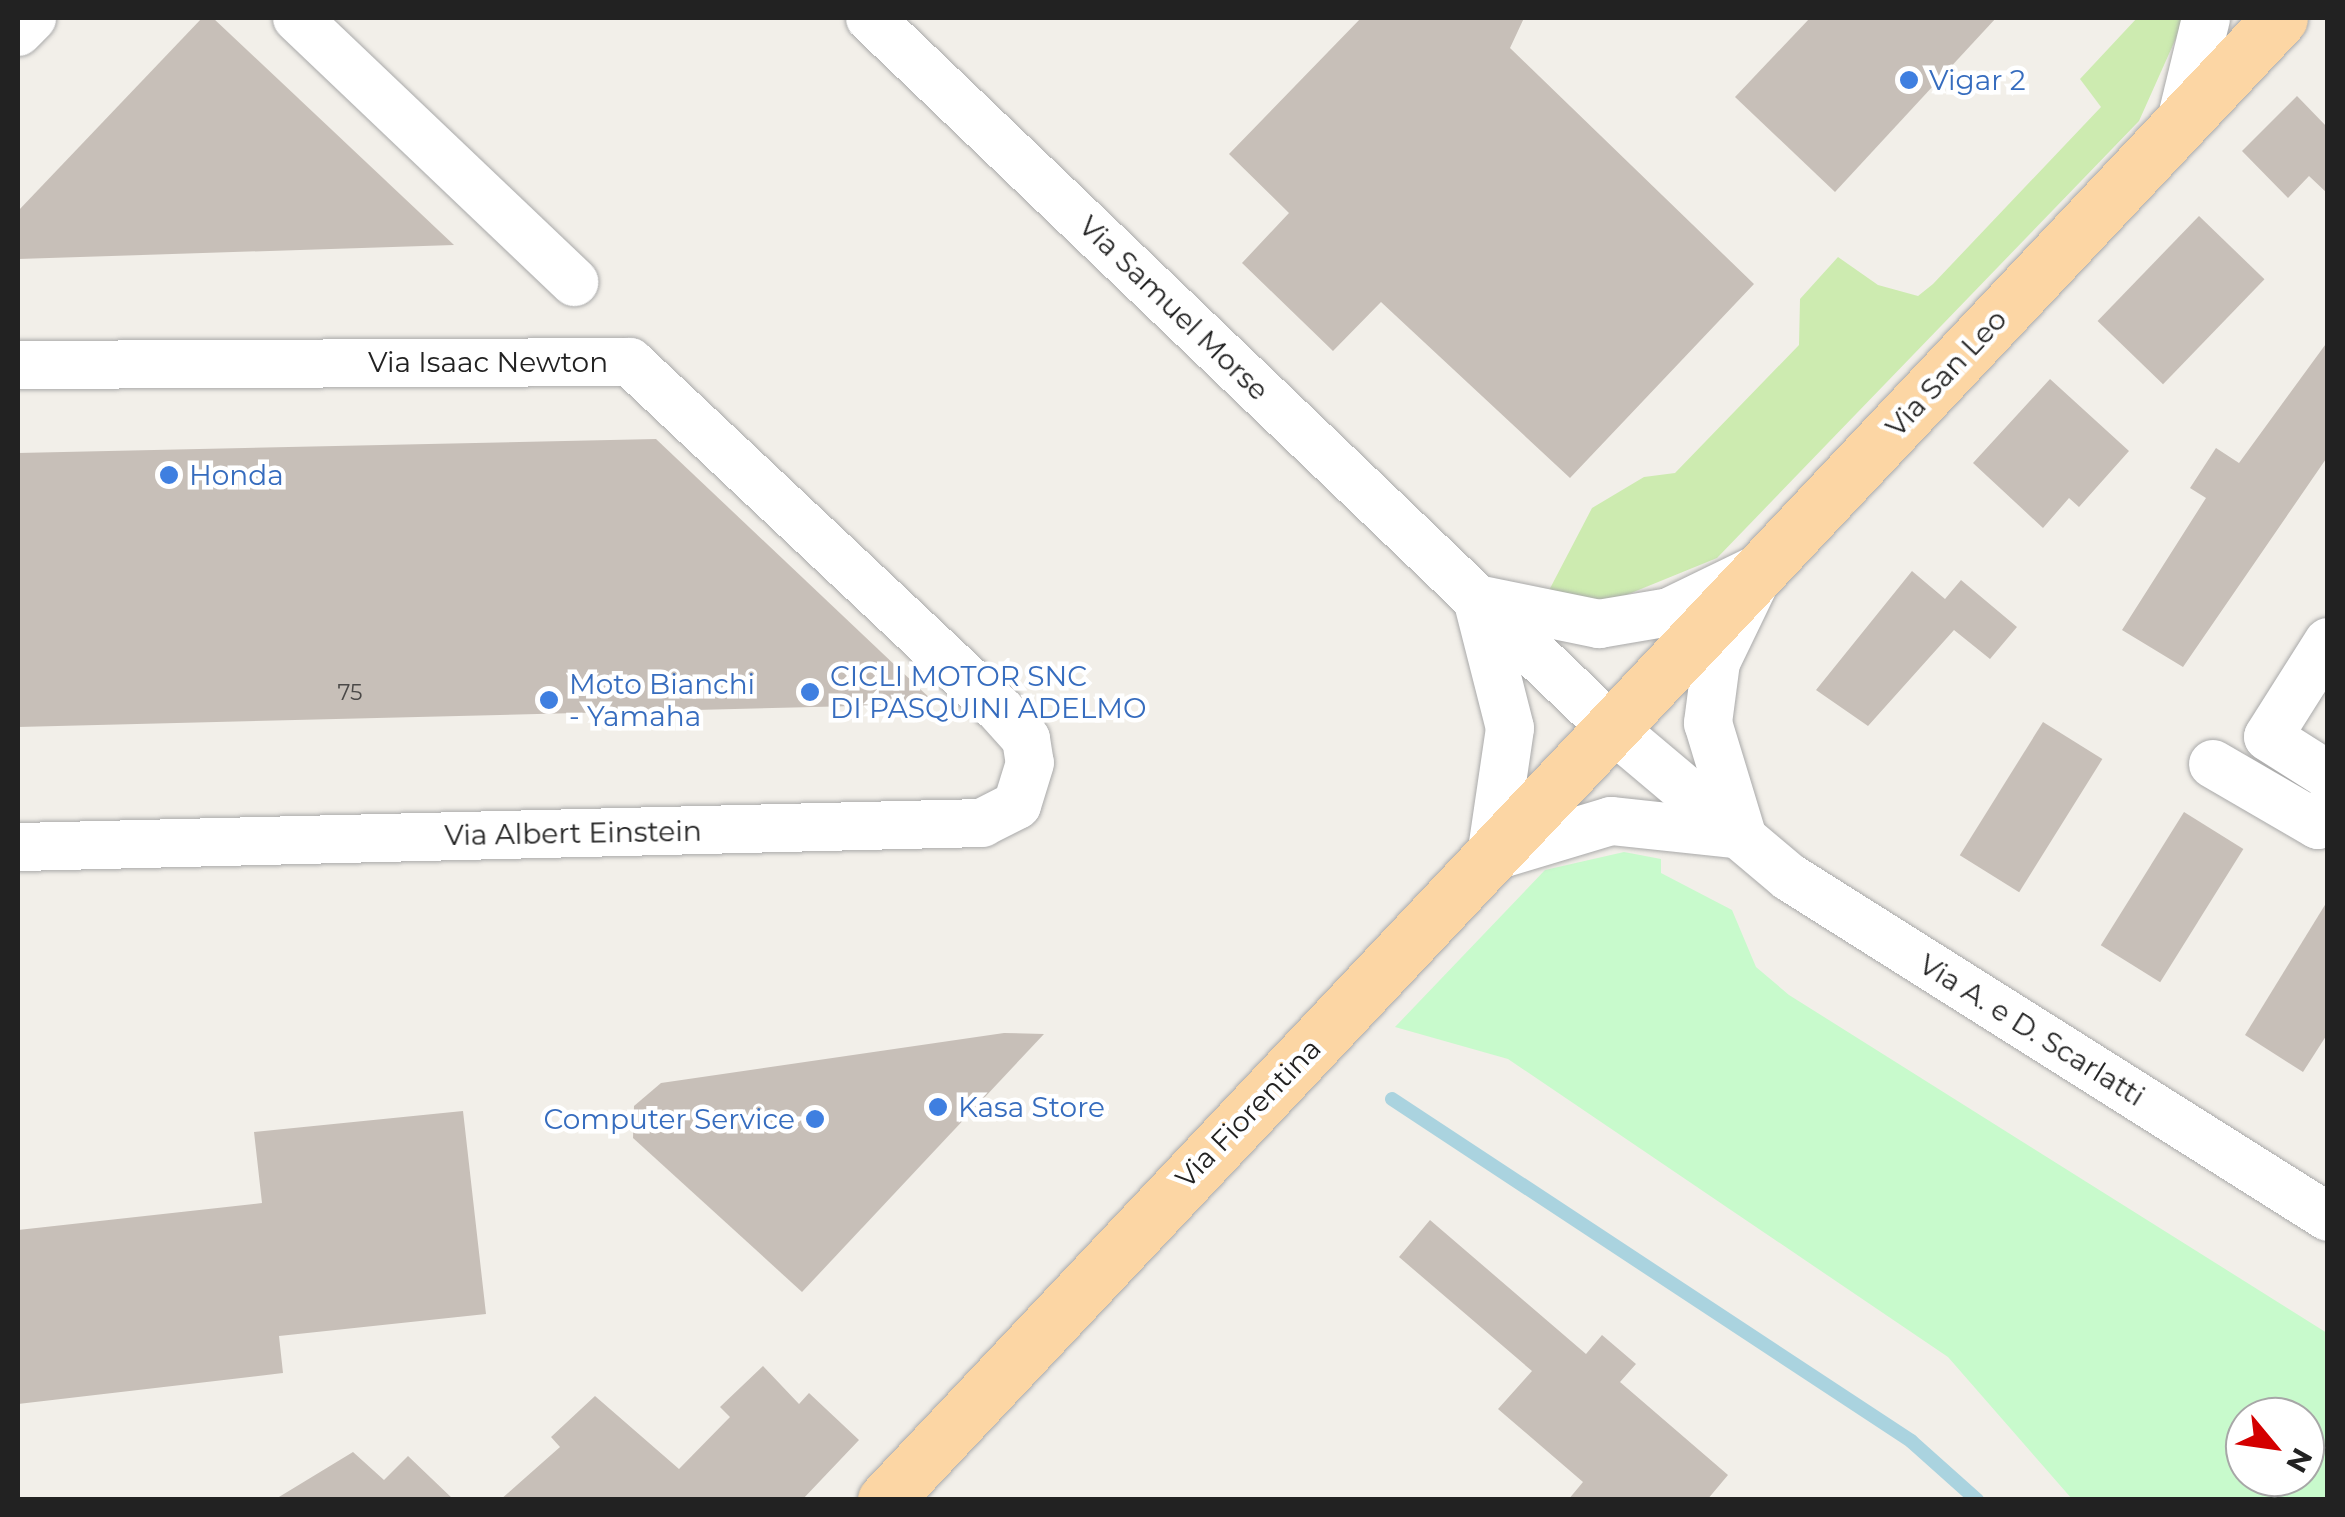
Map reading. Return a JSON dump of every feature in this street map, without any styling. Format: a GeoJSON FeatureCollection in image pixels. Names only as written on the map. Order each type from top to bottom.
{"type":"FeatureCollection","features":[{"type":"Feature","properties":{"kind":"main road","name":"Via San Leo"},"geometry":{"type":"LineString","coordinates":[[1612,728],[2280,18]]}},
{"type":"Feature","properties":{"kind":"main road","name":"Via Fiorentina"},"geometry":{"type":"LineString","coordinates":[[885,1500],[1612,728]]}},
{"type":"Feature","properties":{"kind":"street"},"geometry":{"type":"LineString","coordinates":[[18,32],[32,18]]}},
{"type":"Feature","properties":{"kind":"street"},"geometry":{"type":"LineString","coordinates":[[297,18],[574,282]]}},
{"type":"Feature","properties":{"kind":"street","name":"Via Samuel Morse"},"geometry":{"type":"LineString","coordinates":[[870,18],[1612,728]]}},
{"type":"Feature","properties":{"kind":"street"},"geometry":{"type":"LineString","coordinates":[[2180,125],[2206,18]]}},
{"type":"Feature","properties":{"kind":"street","name":"Via Isaac Newton"},"geometry":{"type":"LineString","coordinates":[[18,365],[630,362],[1000,710]]}},
{"type":"Feature","properties":{"kind":"street"},"geometry":{"type":"LineString","coordinates":[[1762,567],[1716,662],[1708,723],[1742,835],[1610,821],[1491,856],[1510,728],[1477,599],[1599,624],[1669,612],[1762,567]]}},
{"type":"Feature","properties":{"kind":"street"},"geometry":{"type":"LineString","coordinates":[[2328,642],[2268,737],[2328,775]]}},
{"type":"Feature","properties":{"kind":"street","name":"Via Albert Einstein"},"geometry":{"type":"LineString","coordinates":[[18,847],[982,823],[1018,804],[1030,763],[1026,740],[1000,710]]}},
{"type":"Feature","properties":{"kind":"street","name":"Via A. e D. Scarlatti"},"geometry":{"type":"LineString","coordinates":[[1612,728],[1788,877],[2322,1201]]}},
{"type":"Feature","properties":{"kind":"street"},"geometry":{"type":"LineString","coordinates":[[2212,764],[2318,825],[2328,808]]}},
{"type":"Feature","properties":{"kind":"green space"},"geometry":{"type":"Polygon","coordinates":[[[2137,18],[2185,18],[2139,121],[1717,558],[1614,600],[1545,598],[1592,508],[1644,477],[1675,473],[1799,345],[1800,299],[1838,257],[1878,285],[1918,296],[1933,284],[2101,107],[2080,79],[2137,18]]]}},
{"type":"Feature","properties":{"kind":"green space"},"geometry":{"type":"Polygon","coordinates":[[[1624,852],[1661,859],[1661,873],[1732,910],[1756,967],[1789,995],[2327,1333],[2327,1499],[2072,1499],[1948,1357],[1508,1059],[1395,1027],[1545,870],[1624,852]]]}},
{"type":"Feature","properties":{"kind":"building"},"geometry":{"type":"Polygon","coordinates":[[[202,18],[213,18],[454,245],[18,259],[18,211],[202,18]]]}},
{"type":"Feature","properties":{"kind":"building"},"geometry":{"type":"Polygon","coordinates":[[[1361,18],[1524,18],[1510,48],[1754,284],[1570,478],[1381,302],[1333,351],[1242,263],[1289,213],[1229,154],[1361,18]]]}},
{"type":"Feature","properties":{"kind":"building"},"geometry":{"type":"Polygon","coordinates":[[[1810,18],[1996,18],[1835,192],[1735,97],[1810,18]]]}},
{"type":"Feature","properties":{"kind":"building"},"geometry":{"type":"Polygon","coordinates":[[[2297,96],[2328,128],[2328,194],[2309,176],[2288,198],[2242,151],[2297,96]]]}},
{"type":"Feature","properties":{"kind":"building"},"geometry":{"type":"Polygon","coordinates":[[[2199,216],[2264,279],[2163,384],[2098,321],[2199,216]]]}},
{"type":"Feature","properties":{"kind":"building"},"geometry":{"type":"Polygon","coordinates":[[[2328,341],[2328,456],[2183,667],[2122,630],[2206,498],[2190,488],[2216,448],[2239,463],[2328,341]]]}},
{"type":"Feature","properties":{"kind":"building"},"geometry":{"type":"Polygon","coordinates":[[[2050,379],[2129,451],[2079,507],[2069,498],[2043,528],[1973,463],[2050,379]]]}},
{"type":"Feature","properties":{"kind":"building"},"geometry":{"type":"Polygon","coordinates":[[[656,439],[936,704],[18,727],[18,453],[656,439]]]}},
{"type":"Feature","properties":{"kind":"building"},"geometry":{"type":"Polygon","coordinates":[[[1912,571],[1945,599],[1961,580],[2017,627],[1990,659],[1954,630],[1868,726],[1816,690],[1912,571]]]}},
{"type":"Feature","properties":{"kind":"building"},"geometry":{"type":"Polygon","coordinates":[[[2043,722],[2102,759],[2019,892],[1960,855],[2043,722]]]}},
{"type":"Feature","properties":{"kind":"building"},"geometry":{"type":"Polygon","coordinates":[[[2184,812],[2243,849],[2160,982],[2101,945],[2184,812]]]}},
{"type":"Feature","properties":{"kind":"building"},"geometry":{"type":"Polygon","coordinates":[[[2328,900],[2328,1033],[2303,1072],[2245,1035],[2328,900]]]}},
{"type":"Feature","properties":{"kind":"building"},"geometry":{"type":"Polygon","coordinates":[[[1004,1033],[1044,1034],[802,1292],[633,1138],[634,1106],[661,1083],[1004,1033]]]}},
{"type":"Feature","properties":{"kind":"building"},"geometry":{"type":"Polygon","coordinates":[[[463,1111],[486,1314],[279,1336],[283,1373],[18,1404],[18,1230],[262,1203],[254,1132],[463,1111]]]}},
{"type":"Feature","properties":{"kind":"building"},"geometry":{"type":"Polygon","coordinates":[[[1430,1220],[1586,1354],[1602,1335],[1636,1364],[1620,1382],[1728,1475],[1707,1500],[1568,1500],[1583,1482],[1498,1409],[1532,1371],[1399,1257],[1430,1220]]]}},
{"type":"Feature","properties":{"kind":"building"},"geometry":{"type":"Polygon","coordinates":[[[763,1366],[799,1404],[809,1393],[859,1440],[802,1500],[500,1500],[560,1447],[551,1437],[595,1396],[679,1469],[730,1417],[720,1407],[763,1366]]]}},
{"type":"Feature","properties":{"kind":"building"},"geometry":{"type":"Polygon","coordinates":[[[353,1452],[384,1480],[408,1456],[454,1500],[274,1500],[353,1452]]]}},
{"type":"Feature","properties":{"kind":"waterway"},"geometry":{"type":"LineString","coordinates":[[1392,1099],[1911,1441],[1977,1500]]}},
{"type":"Feature","properties":{"kind":"place","name":"Vigar 2"},"geometry":{"type":"Point","coordinates":[1909,80]}},
{"type":"Feature","properties":{"kind":"place","name":"Honda"},"geometry":{"type":"Point","coordinates":[169,475]}},
{"type":"Feature","properties":{"kind":"place","name":"CICLI MOTOR SNC DI PASQUINI ADELMO"},"geometry":{"type":"Point","coordinates":[810,692]}},
{"type":"Feature","properties":{"kind":"place","name":"Moto Bianchi - Yamaha"},"geometry":{"type":"Point","coordinates":[549,700]}},
{"type":"Feature","properties":{"kind":"place","name":"Kasa Store"},"geometry":{"type":"Point","coordinates":[938,1107]}},
{"type":"Feature","properties":{"kind":"place","name":"Computer Service"},"geometry":{"type":"Point","coordinates":[815,1119]}}]}
